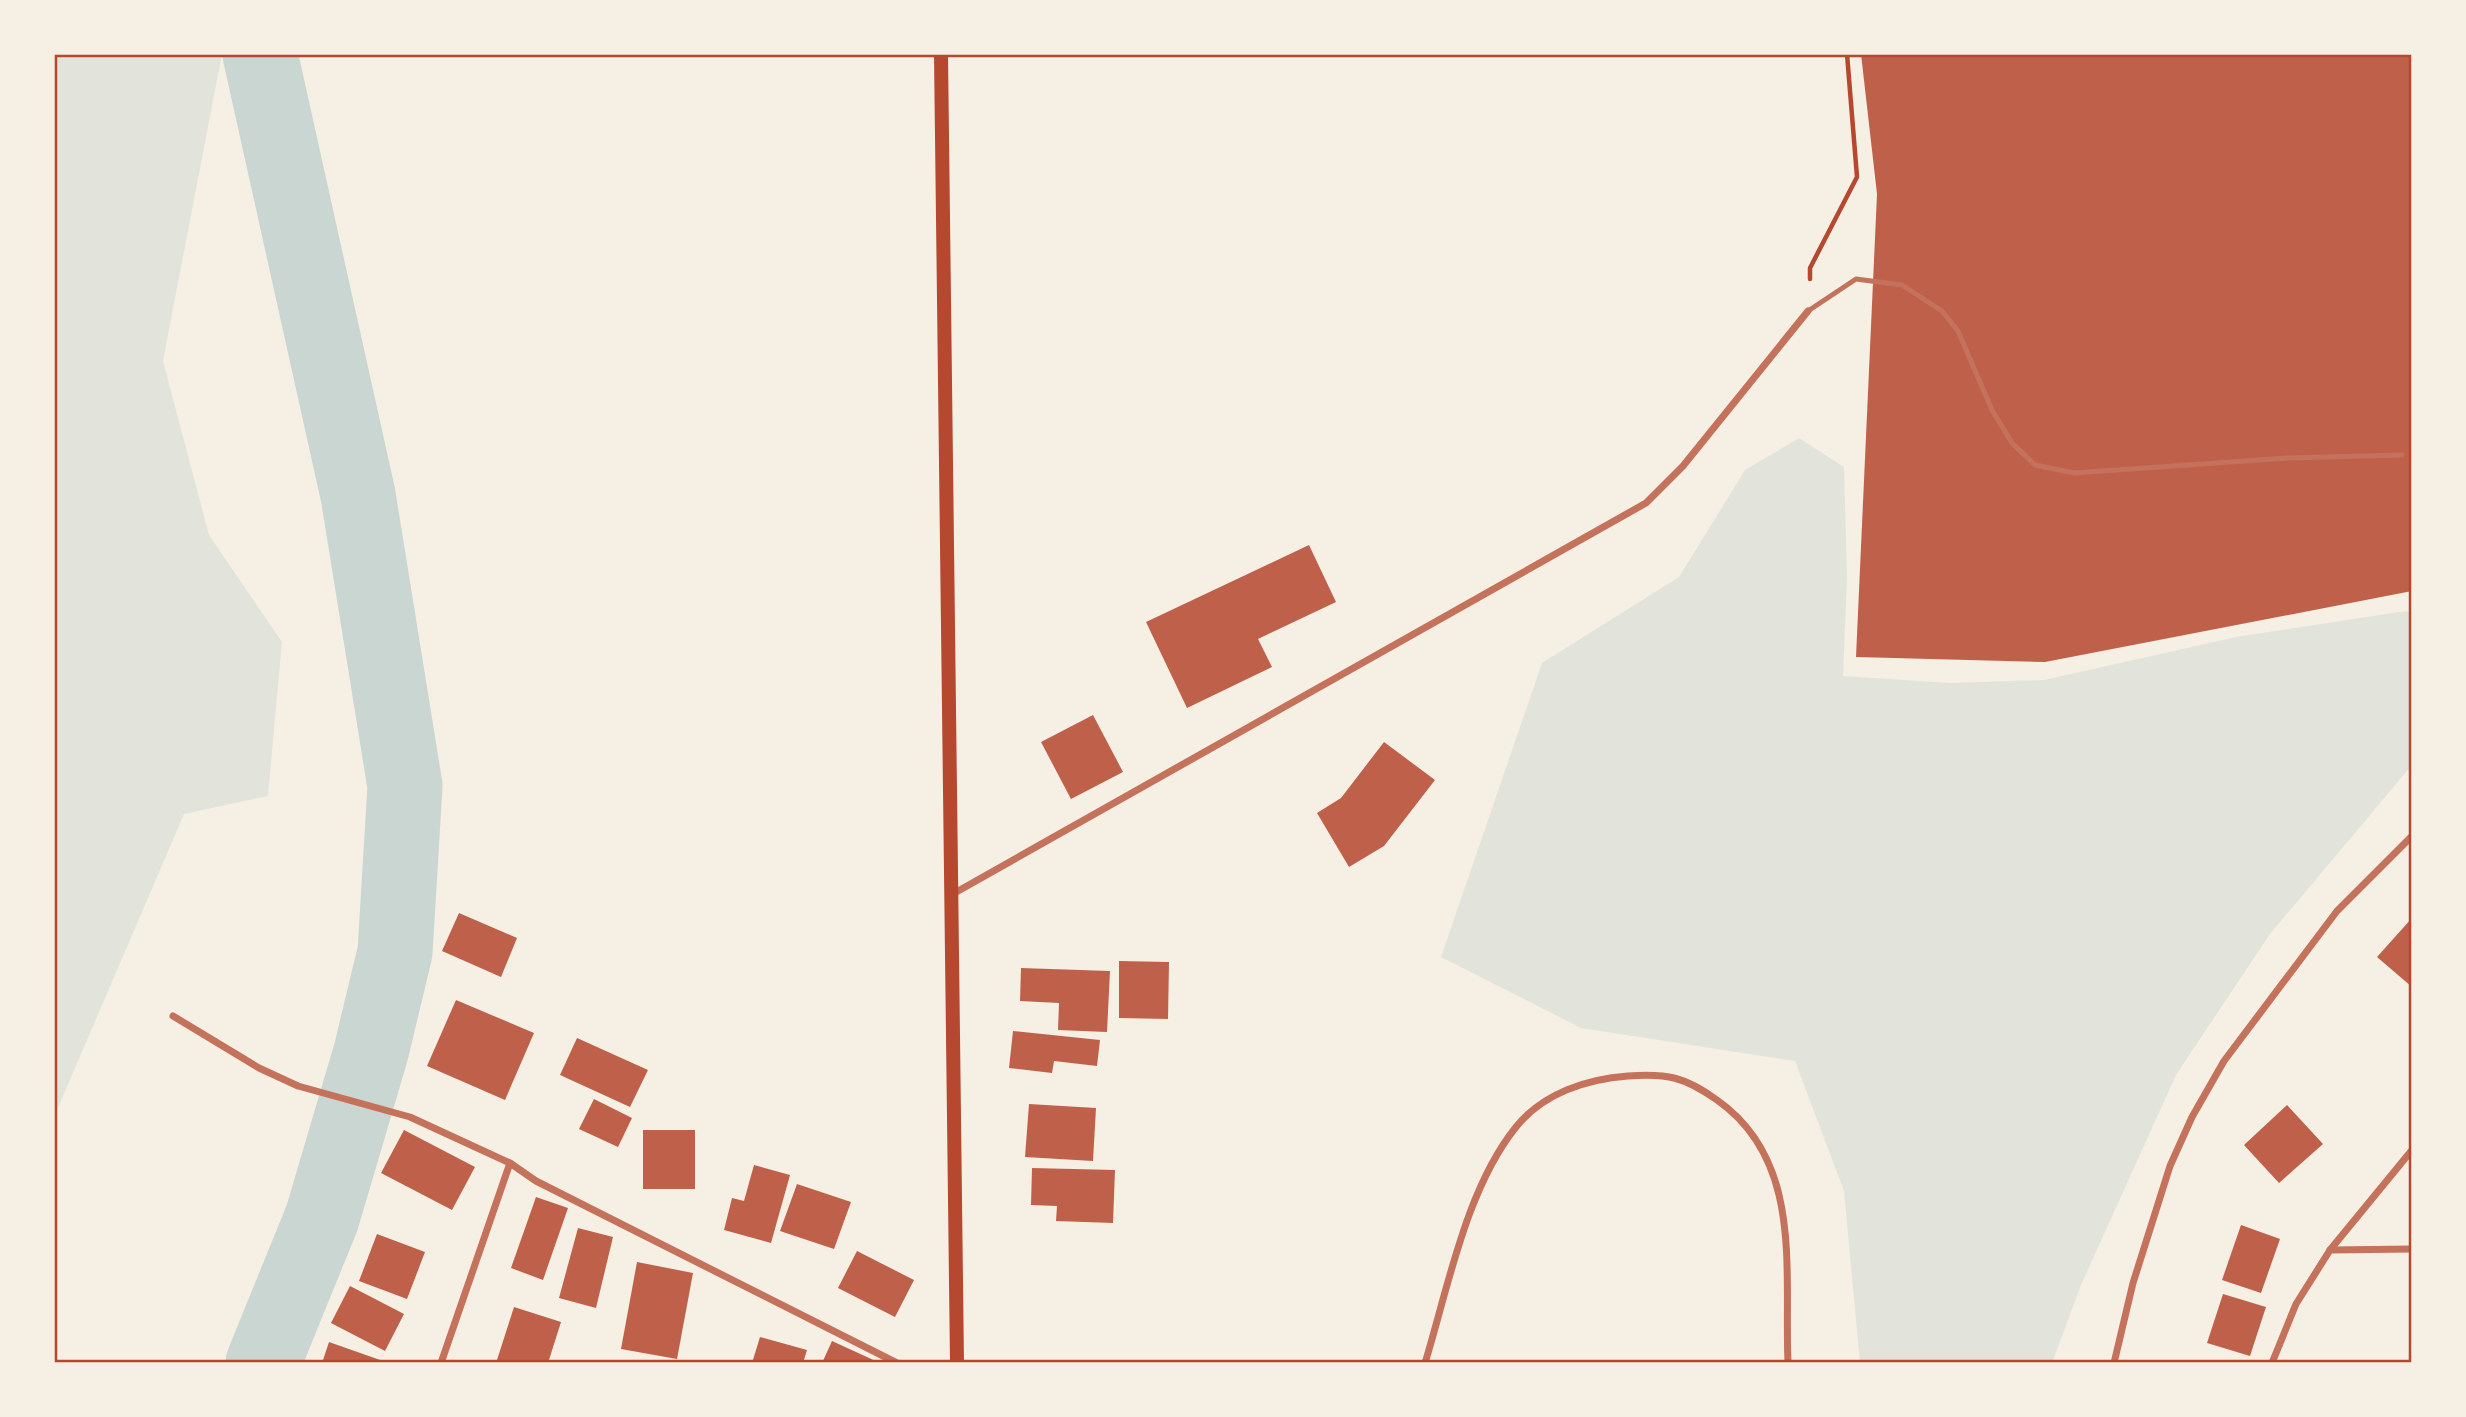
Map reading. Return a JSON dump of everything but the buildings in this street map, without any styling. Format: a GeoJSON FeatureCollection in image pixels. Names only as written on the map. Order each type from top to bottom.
{"type":"FeatureCollection","features":[{"type":"Feature","properties":{"kind":"main road"},"geometry":{"type":"LineString","coordinates":[[941,54],[957,1363]]}},
{"type":"Feature","properties":{"kind":"street"},"geometry":{"type":"LineString","coordinates":[[950,895],[1646,503],[1683,466],[1808,311]]}},
{"type":"Feature","properties":{"kind":"street"},"geometry":{"type":"LineString","coordinates":[[2113,1363],[2133,1283],[2166,1178],[2192,1117],[2224,1061],[2337,911],[2412,836]]}},
{"type":"Feature","properties":{"kind":"street"},"geometry":{"type":"LineString","coordinates":[[173,1016],[259,1068],[298,1086],[410,1117],[510,1163],[536,1181],[897,1363]]}},
{"type":"Feature","properties":{"kind":"street"},"geometry":{"type":"LineString","coordinates":[[1425,1363],[1461,1244],[1483,1184],[1517,1126],[1540,1105],[1570,1088],[1600,1078],[1639,1075],[1676,1076],[1708,1093],[1736,1113],[1772,1169],[1784,1208],[1789,1261],[1788,1363]]}},
{"type":"Feature","properties":{"kind":"street"},"geometry":{"type":"LineString","coordinates":[[2272,1363],[2296,1304],[2330,1250],[2412,1150]]}},
{"type":"Feature","properties":{"kind":"street"},"geometry":{"type":"LineString","coordinates":[[441,1363],[510,1163]]}},
{"type":"Feature","properties":{"kind":"street"},"geometry":{"type":"LineString","coordinates":[[2330,1250],[2412,1249]]}},
{"type":"Feature","properties":{"kind":"lane"},"geometry":{"type":"LineString","coordinates":[[1808,311],[1856,279],[1902,285],[1942,311],[1958,331],[1992,410],[2006,432],[2035,465],[2074,473],[2287,458],[2402,456]]}},
{"type":"Feature","properties":{"kind":"path"},"geometry":{"type":"LineString","coordinates":[[1808,311],[1810,268],[1857,177],[1847,54]]}},
{"type":"Feature","properties":{"kind":"shaded area"},"geometry":{"type":"Polygon","coordinates":[[[54,54],[222,54],[163,361],[209,535],[282,642],[268,796],[184,814],[54,1117],[54,54]]]}},
{"type":"Feature","properties":{"kind":"shaded area"},"geometry":{"type":"Polygon","coordinates":[[[1799,438],[1844,467],[1847,577],[1843,676],[1950,683],[2044,680],[2236,637],[2406,611],[2412,614],[2412,765],[2270,934],[2176,1075],[2081,1285],[2052,1363],[1860,1363],[1844,1191],[1795,1061],[1581,1028],[1441,957],[1542,663],[1679,577],[1745,470],[1799,438]]]}},
{"type":"Feature","properties":{"kind":"waterway"},"geometry":{"type":"LineString","coordinates":[[260,54],[358,495],[405,786],[395,952],[371,1052],[322,1218],[263,1363]]}}]}
